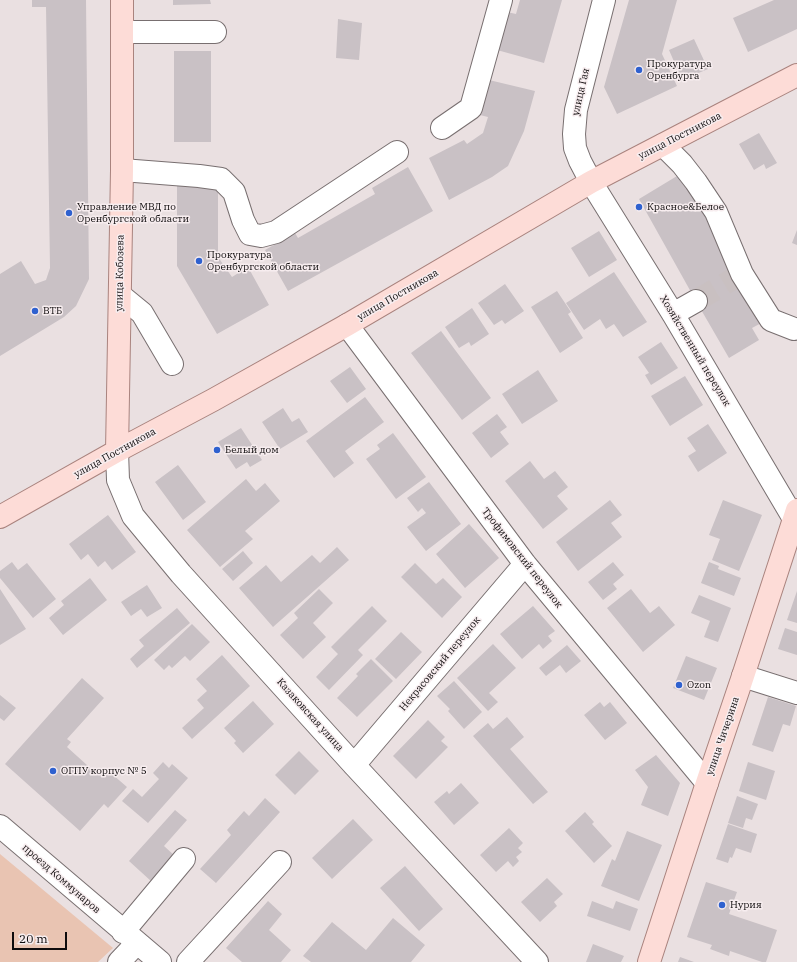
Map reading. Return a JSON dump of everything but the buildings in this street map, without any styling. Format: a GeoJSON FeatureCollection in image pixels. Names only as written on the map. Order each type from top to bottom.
{"type":"FeatureCollection","features":[{"type":"Feature","properties":{"kind":"main road","name":"улица Кобозева"},"geometry":{"type":"LineString","coordinates":[[117,450],[122,170],[122,0]]}},
{"type":"Feature","properties":{"kind":"main road","name":"улица Постникова"},"geometry":{"type":"LineString","coordinates":[[0,517],[117,450],[213,400],[347,326],[591,182],[797,75]]}},
{"type":"Feature","properties":{"kind":"main road","name":"улица Чичерина"},"geometry":{"type":"LineString","coordinates":[[649,962],[796,516]]}},
{"type":"Feature","properties":{"kind":"street"},"geometry":{"type":"LineString","coordinates":[[442,128],[471,108],[501,0]]}},
{"type":"Feature","properties":{"kind":"street","name":"улица Гая"},"geometry":{"type":"LineString","coordinates":[[591,182],[575,148],[574,134],[576,110],[604,0]]}},
{"type":"Feature","properties":{"kind":"street"},"geometry":{"type":"LineString","coordinates":[[123,32],[215,32]]}},
{"type":"Feature","properties":{"kind":"street"},"geometry":{"type":"LineString","coordinates":[[663,145],[682,164],[716,212],[740,275],[771,320],[794,329]]}},
{"type":"Feature","properties":{"kind":"street"},"geometry":{"type":"LineString","coordinates":[[122,170],[221,179],[234,192],[250,234],[261,236],[276,232],[397,152]]}},
{"type":"Feature","properties":{"kind":"street","name":"Хозяйственный переулок"},"geometry":{"type":"LineString","coordinates":[[591,182],[674,314],[796,516]]}},
{"type":"Feature","properties":{"kind":"street"},"geometry":{"type":"LineString","coordinates":[[120,295],[142,313],[172,364]]}},
{"type":"Feature","properties":{"kind":"street"},"geometry":{"type":"LineString","coordinates":[[674,314],[696,301]]}},
{"type":"Feature","properties":{"kind":"street","name":"Трофимовский переулок"},"geometry":{"type":"LineString","coordinates":[[347,326],[525,564],[707,783]]}},
{"type":"Feature","properties":{"kind":"street","name":"Казаковская улица"},"geometry":{"type":"LineString","coordinates":[[117,450],[118,480],[133,516],[181,574],[537,962]]}},
{"type":"Feature","properties":{"kind":"street","name":"Некрасовский переулок"},"geometry":{"type":"LineString","coordinates":[[354,764],[525,564]]}},
{"type":"Feature","properties":{"kind":"street"},"geometry":{"type":"LineString","coordinates":[[743,676],[797,693]]}},
{"type":"Feature","properties":{"kind":"street","name":"проезд Коммунаров"},"geometry":{"type":"LineString","coordinates":[[0,826],[160,962]]}},
{"type":"Feature","properties":{"kind":"street"},"geometry":{"type":"LineString","coordinates":[[119,962],[130,938],[184,859]]}},
{"type":"Feature","properties":{"kind":"street"},"geometry":{"type":"LineString","coordinates":[[188,962],[280,862]]}},
{"type":"Feature","properties":{"kind":"shaded area"},"geometry":{"type":"Polygon","coordinates":[[[0,854],[113,948],[98,962],[0,962],[0,854]]]}},
{"type":"Feature","properties":{"kind":"tunnel"},"geometry":{"type":"LineString","coordinates":[[696,301],[738,276]]}},
{"type":"Feature","properties":{"kind":"place","name":"Прокуратура Оренбурга"},"geometry":{"type":"Point","coordinates":[639,70]}},
{"type":"Feature","properties":{"kind":"place","name":"Красное&Белое"},"geometry":{"type":"Point","coordinates":[639,207]}},
{"type":"Feature","properties":{"kind":"place","name":"Управление МВД по Оренбургской области"},"geometry":{"type":"Point","coordinates":[69,213]}},
{"type":"Feature","properties":{"kind":"place","name":"Прокуратура Оренбургской области"},"geometry":{"type":"Point","coordinates":[199,261]}},
{"type":"Feature","properties":{"kind":"place","name":"ВТБ"},"geometry":{"type":"Point","coordinates":[35,311]}},
{"type":"Feature","properties":{"kind":"place","name":"Белый дом"},"geometry":{"type":"Point","coordinates":[217,450]}},
{"type":"Feature","properties":{"kind":"place","name":"Ozon"},"geometry":{"type":"Point","coordinates":[679,685]}},
{"type":"Feature","properties":{"kind":"place","name":"ОГПУ корпус № 5"},"geometry":{"type":"Point","coordinates":[53,771]}},
{"type":"Feature","properties":{"kind":"place","name":"Нурия"},"geometry":{"type":"Point","coordinates":[722,905]}}]}
